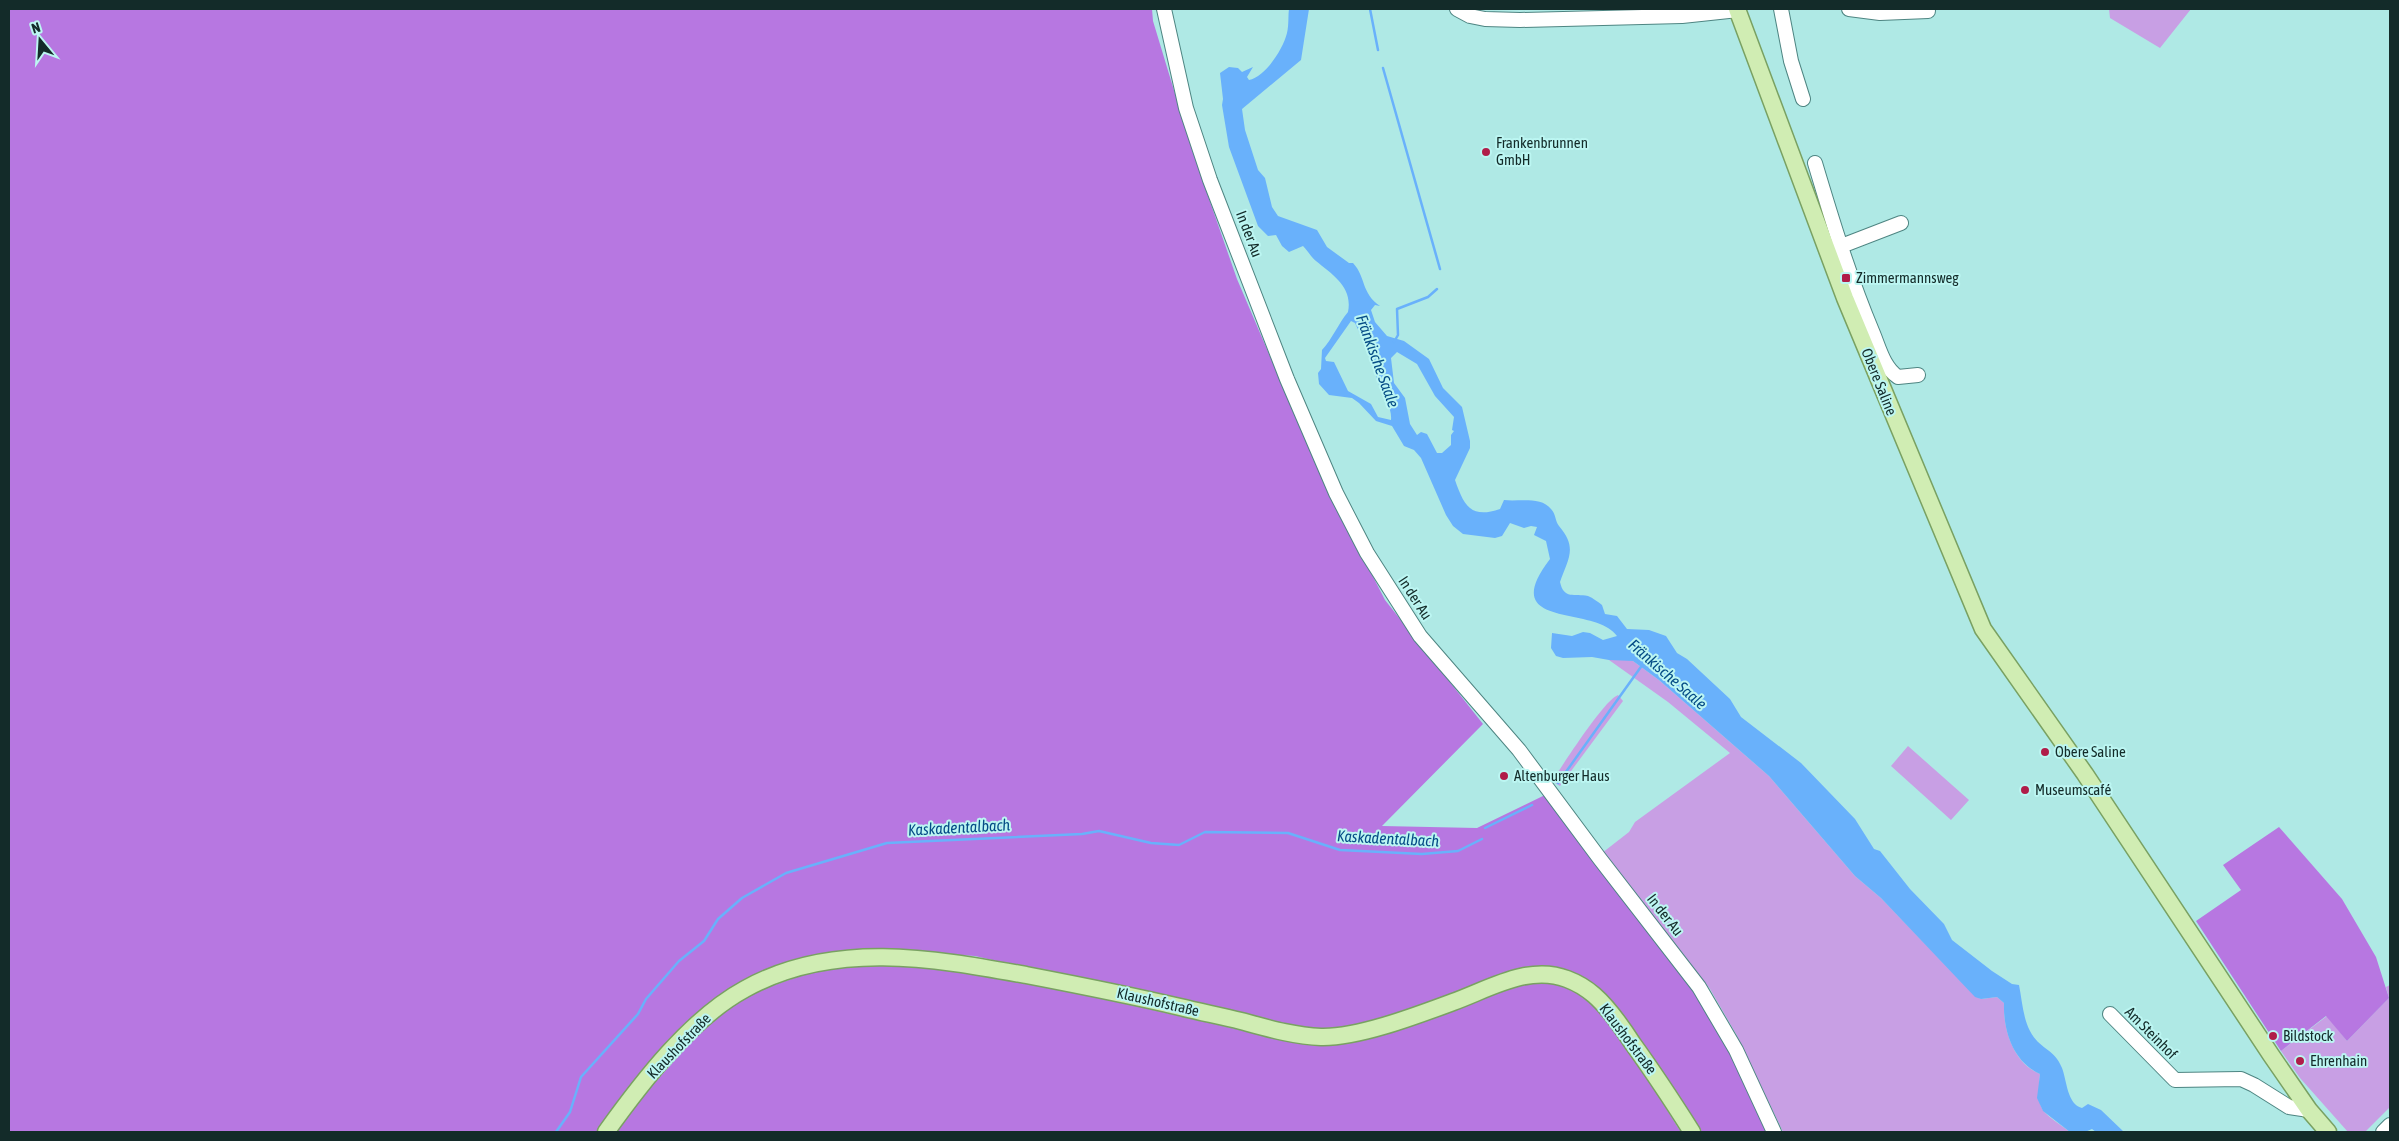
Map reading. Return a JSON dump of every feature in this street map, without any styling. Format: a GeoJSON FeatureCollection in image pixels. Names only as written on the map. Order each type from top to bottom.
{"type":"FeatureCollection","features":[{"type":"Feature","properties":{"kind":"main road","name":"Obere Saline"},"geometry":{"type":"LineString","coordinates":[[1737,9],[1834,249],[1901,434],[1983,629],[2085,774],[2309,1110],[2328,1132]]}},
{"type":"Feature","properties":{"kind":"main road","name":"Klaushofstraße"},"geometry":{"type":"LineString","coordinates":[[606,1132],[633,1095],[701,1020],[746,988],[777,975],[811,965],[842,959],[885,956],[946,961],[1023,975],[1109,991],[1265,1028],[1322,1037],[1361,1032],[1450,1003],[1520,976],[1545,974],[1566,979],[1593,994],[1620,1025],[1692,1132]]}},
{"type":"Feature","properties":{"kind":"street","name":"In der Au"},"geometry":{"type":"LineString","coordinates":[[1164,9],[1186,108],[1210,180],[1287,380],[1336,493],[1366,553],[1420,636],[1519,750],[1699,987],[1736,1050],[1774,1132]]}},
{"type":"Feature","properties":{"kind":"street"},"geometry":{"type":"LineString","coordinates":[[1458,9],[1470,16],[1486,14],[1672,16],[1737,9]]}},
{"type":"Feature","properties":{"kind":"street"},"geometry":{"type":"LineString","coordinates":[[1781,9],[1791,61],[1803,99]]}},
{"type":"Feature","properties":{"kind":"street"},"geometry":{"type":"LineString","coordinates":[[1849,9],[1880,13],[1928,11]]}},
{"type":"Feature","properties":{"kind":"street","name":"Obere Saline"},"geometry":{"type":"LineString","coordinates":[[1815,163],[1834,249],[1860,302],[1888,368],[1898,377],[1918,375]]}},
{"type":"Feature","properties":{"kind":"street"},"geometry":{"type":"LineString","coordinates":[[1834,249],[1902,223]]}},
{"type":"Feature","properties":{"kind":"street","name":"Am Steinhof"},"geometry":{"type":"LineString","coordinates":[[2110,1014],[2175,1080],[2241,1079],[2288,1107],[2309,1110]]}},
{"type":"Feature","properties":{"kind":"street"},"geometry":{"type":"LineString","coordinates":[[2383,1132],[2390,1125]]}},
{"type":"Feature","properties":{"kind":"shaded area"},"geometry":{"type":"Polygon","coordinates":[[[9,9],[1152,9],[1153,21],[1192,150],[1237,279],[1318,469],[1385,600],[1483,724],[1382,826],[1477,828],[1545,795],[1682,974],[1728,1045],[1768,1132],[1696,1132],[1596,991],[1519,972],[1347,1029],[1294,1030],[975,956],[875,950],[743,983],[601,1132],[9,1132],[9,9]]]}},
{"type":"Feature","properties":{"kind":"shaded area"},"geometry":{"type":"Polygon","coordinates":[[[2109,9],[2191,9],[2160,48],[2110,18],[2109,9]]]}},
{"type":"Feature","properties":{"kind":"shaded area"},"geometry":{"type":"Polygon","coordinates":[[[1623,659],[1633,661],[1659,680],[1769,776],[1855,876],[1881,898],[1975,996],[1981,999],[1997,997],[2004,1003],[2005,1024],[2016,1054],[2031,1069],[2040,1074],[2040,1104],[2047,1114],[2070,1132],[1783,1132],[1736,1034],[1710,989],[1602,853],[1629,832],[1635,822],[1730,753],[1668,702],[1609,660],[1623,659]]]}},
{"type":"Feature","properties":{"kind":"shaded area"},"geometry":{"type":"Polygon","coordinates":[[[1618,695],[1623,701],[1560,786],[1552,781],[1603,708],[1618,695]]]}},
{"type":"Feature","properties":{"kind":"shaded area"},"geometry":{"type":"Polygon","coordinates":[[[1908,746],[1969,800],[1951,820],[1891,766],[1908,746]]]}},
{"type":"Feature","properties":{"kind":"shaded area"},"geometry":{"type":"Polygon","coordinates":[[[2279,827],[2342,899],[2376,957],[2389,998],[2347,1041],[2326,1016],[2281,1051],[2196,921],[2241,890],[2223,865],[2279,827]]]}},
{"type":"Feature","properties":{"kind":"shaded area"},"geometry":{"type":"Polygon","coordinates":[[[876,963],[974,969],[1293,1042],[1522,984],[1558,984],[1580,996],[1614,1029],[1630,1050],[1681,1132],[616,1132],[639,1100],[706,1026],[749,994],[811,972],[876,963]]]}},
{"type":"Feature","properties":{"kind":"shaded area"},"geometry":{"type":"Polygon","coordinates":[[[2390,985],[2390,1107],[2365,1132],[2348,1132],[2300,1078],[2281,1051],[2327,1016],[2347,1041],[2389,998],[2386,987],[2390,985]]]}},
{"type":"Feature","properties":{"kind":"water","name":"Fränkische Saale"},"geometry":{"type":"Polygon","coordinates":[[[1289,9],[1309,9],[1301,60],[1242,109],[1245,130],[1258,170],[1265,178],[1272,207],[1278,216],[1317,230],[1327,247],[1349,263],[1353,263],[1370,296],[1380,306],[1375,305],[1371,310],[1375,322],[1387,336],[1404,341],[1429,359],[1443,388],[1462,407],[1470,448],[1455,480],[1466,503],[1475,511],[1482,512],[1500,509],[1504,500],[1529,500],[1547,505],[1554,513],[1570,547],[1570,554],[1560,582],[1564,591],[1570,595],[1592,598],[1602,605],[1605,614],[1617,616],[1627,629],[1649,630],[1666,636],[1677,653],[1687,659],[1730,699],[1741,717],[1801,763],[1855,819],[1874,849],[1880,851],[1910,889],[1944,924],[1952,940],[1992,971],[2012,984],[2019,985],[2024,1015],[2030,1031],[2038,1042],[2059,1061],[2073,1102],[2082,1108],[2088,1104],[2101,1110],[2124,1132],[2096,1132],[2092,1129],[2085,1132],[2070,1132],[2043,1111],[2037,1098],[2040,1074],[2023,1062],[2016,1053],[2005,1024],[2004,1003],[1997,997],[1981,999],[1975,997],[1881,898],[1855,876],[1769,776],[1659,680],[1633,661],[1592,657],[1563,658],[1556,656],[1551,648],[1552,633],[1572,636],[1583,632],[1590,633],[1603,640],[1617,636],[1606,626],[1541,607],[1534,597],[1536,582],[1550,559],[1546,541],[1534,535],[1537,527],[1524,528],[1510,523],[1502,536],[1495,538],[1463,534],[1453,526],[1446,515],[1421,458],[1414,450],[1404,446],[1392,426],[1376,421],[1352,398],[1329,395],[1319,384],[1318,373],[1321,369],[1322,350],[1348,312],[1348,295],[1340,282],[1314,259],[1303,246],[1289,252],[1282,246],[1276,235],[1268,236],[1258,226],[1229,147],[1222,105],[1220,73],[1229,67],[1238,68],[1242,72],[1253,67],[1247,77],[1249,80],[1262,73],[1278,54],[1285,39],[1288,30],[1289,9]],[[1351,321],[1325,358],[1326,361],[1334,362],[1348,391],[1371,404],[1378,417],[1391,420],[1389,408],[1370,359],[1366,340],[1361,336],[1355,323],[1351,321]],[[1397,352],[1391,358],[1394,383],[1405,398],[1410,424],[1417,435],[1421,432],[1427,434],[1437,453],[1442,453],[1451,445],[1454,417],[1435,396],[1417,364],[1397,352]]]}},
{"type":"Feature","properties":{"kind":"waterway"},"geometry":{"type":"LineString","coordinates":[[1370,9],[1378,50]]}},
{"type":"Feature","properties":{"kind":"waterway"},"geometry":{"type":"LineString","coordinates":[[1383,68],[1440,269]]}},
{"type":"Feature","properties":{"kind":"waterway"},"geometry":{"type":"LineString","coordinates":[[1394,342],[1398,335],[1397,309],[1428,297],[1437,289]]}},
{"type":"Feature","properties":{"kind":"waterway","name":"Kaskadentalbach"},"geometry":{"type":"LineString","coordinates":[[1558,783],[1643,664]]}},
{"type":"Feature","properties":{"kind":"waterway","name":"Kaskadentalbach"},"geometry":{"type":"LineString","coordinates":[[1485,828],[1532,805]]}},
{"type":"Feature","properties":{"kind":"waterway","name":"Kaskadentalbach"},"geometry":{"type":"LineString","coordinates":[[556,1132],[570,1112],[581,1077],[638,1014],[646,999],[679,961],[704,941],[718,919],[742,898],[786,873],[887,843],[1082,834],[1099,831],[1151,843],[1179,845],[1205,832],[1288,833],[1340,850],[1422,854],[1458,851],[1482,839]]}},
{"type":"Feature","properties":{"kind":"place","name":"Frankenbrunnen GmbH"},"geometry":{"type":"Point","coordinates":[1486,152]}},
{"type":"Feature","properties":{"kind":"place","name":"Zimmermannsweg"},"geometry":{"type":"Point","coordinates":[1846,278]}},
{"type":"Feature","properties":{"kind":"place","name":"Obere Saline"},"geometry":{"type":"Point","coordinates":[2045,752]}},
{"type":"Feature","properties":{"kind":"place","name":"Altenburger Haus"},"geometry":{"type":"Point","coordinates":[1504,776]}},
{"type":"Feature","properties":{"kind":"place","name":"Museumscafé"},"geometry":{"type":"Point","coordinates":[2025,790]}},
{"type":"Feature","properties":{"kind":"place","name":"Bildstock"},"geometry":{"type":"Point","coordinates":[2273,1036]}},
{"type":"Feature","properties":{"kind":"place","name":"Ehrenhain"},"geometry":{"type":"Point","coordinates":[2300,1061]}}]}
